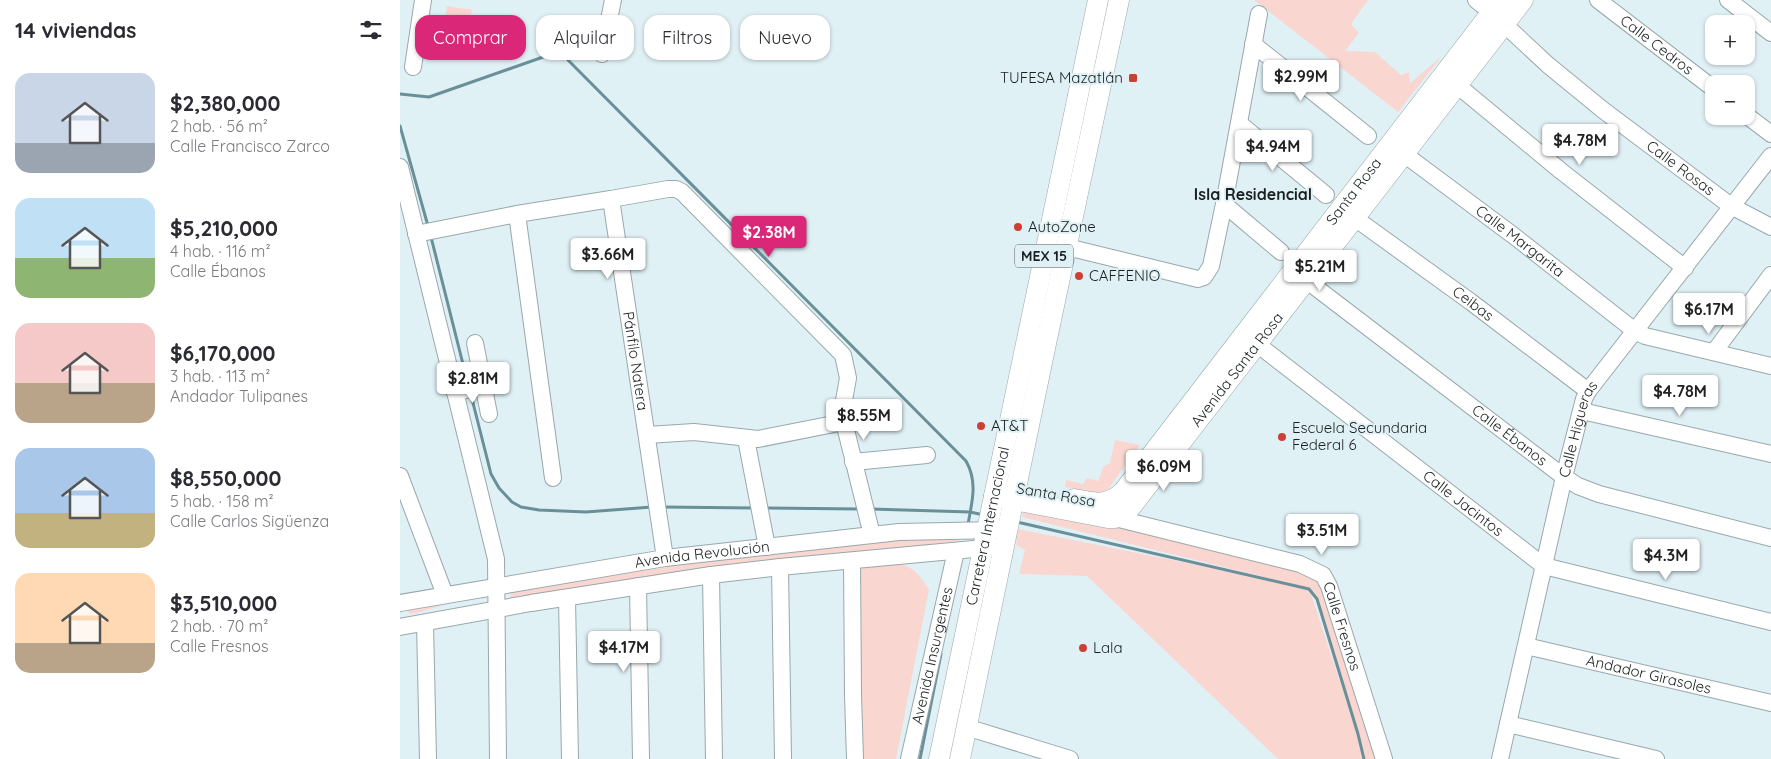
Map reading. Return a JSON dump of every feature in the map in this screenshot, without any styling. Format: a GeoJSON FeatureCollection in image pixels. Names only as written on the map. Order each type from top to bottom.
{"type":"FeatureCollection","features":[{"type":"Feature","properties":{"kind":"main road","name":"Carretera Internacional"},"geometry":{"type":"LineString","coordinates":[[939,759],[1067,247],[1119,0]]}},
{"type":"Feature","properties":{"kind":"main road","name":"Avenida Santa Rosa"},"geometry":{"type":"LineString","coordinates":[[1111,510],[1131,507],[1251,339],[1306,280],[1349,213],[1404,154],[1456,85],[1493,9],[1523,0]]}},
{"type":"Feature","properties":{"kind":"main road","name":"Carretera Internacional"},"geometry":{"type":"LineString","coordinates":[[960,759],[1000,516],[1097,1]]}},
{"type":"Feature","properties":{"kind":"main road"},"geometry":{"type":"LineString","coordinates":[[1097,1],[1115,21]]}},
{"type":"Feature","properties":{"kind":"main road","name":"Santa Rosa"},"geometry":{"type":"LineString","coordinates":[[1251,339],[1349,213],[1493,9]]}},
{"type":"Feature","properties":{"kind":"main road"},"geometry":{"type":"LineString","coordinates":[[1070,137],[1090,141]]}},
{"type":"Feature","properties":{"kind":"main road"},"geometry":{"type":"LineString","coordinates":[[1000,516],[1097,517],[1111,510]]}},
{"type":"Feature","properties":{"kind":"street"},"geometry":{"type":"LineString","coordinates":[[413,67],[423,0]]}},
{"type":"Feature","properties":{"kind":"street"},"geometry":{"type":"LineString","coordinates":[[610,15],[613,0]]}},
{"type":"Feature","properties":{"kind":"street","name":"Calle Cedros"},"geometry":{"type":"LineString","coordinates":[[1598,0],[1705,83]]}},
{"type":"Feature","properties":{"kind":"street"},"geometry":{"type":"LineString","coordinates":[[1728,0],[1771,33]]}},
{"type":"Feature","properties":{"kind":"street","name":"Calle Rosas"},"geometry":{"type":"LineString","coordinates":[[1493,9],[1548,65],[1603,110],[1731,206],[1771,227]]}},
{"type":"Feature","properties":{"kind":"street"},"geometry":{"type":"LineString","coordinates":[[1067,247],[1198,279],[1204,277],[1211,266],[1224,204],[1259,14]]}},
{"type":"Feature","properties":{"kind":"street"},"geometry":{"type":"LineString","coordinates":[[1253,44],[1368,136]]}},
{"type":"Feature","properties":{"kind":"street"},"geometry":{"type":"LineString","coordinates":[[1456,85],[1562,172],[1685,268]]}},
{"type":"Feature","properties":{"kind":"street"},"geometry":{"type":"LineString","coordinates":[[1755,121],[1771,134]]}},
{"type":"Feature","properties":{"kind":"street"},"geometry":{"type":"LineString","coordinates":[[1240,124],[1326,195]]}},
{"type":"Feature","properties":{"kind":"street","name":"Calle Margarita"},"geometry":{"type":"LineString","coordinates":[[1404,154],[1514,236],[1635,331],[1645,336],[1771,366]]}},
{"type":"Feature","properties":{"kind":"street","name":"Calle Higueras"},"geometry":{"type":"LineString","coordinates":[[1500,759],[1526,646],[1549,568],[1564,477],[1584,399],[1588,391],[1771,156]]}},
{"type":"Feature","properties":{"kind":"street"},"geometry":{"type":"LineString","coordinates":[[400,166],[426,232],[455,392],[496,559],[498,759]]}},
{"type":"Feature","properties":{"kind":"street"},"geometry":{"type":"LineString","coordinates":[[426,232],[517,214],[611,199],[676,189],[682,192],[843,355],[848,378],[843,406],[844,422],[872,535]]}},
{"type":"Feature","properties":{"kind":"street","name":"Pánfilo Natera"},"geometry":{"type":"LineString","coordinates":[[611,199],[665,558]]}},
{"type":"Feature","properties":{"kind":"street"},"geometry":{"type":"LineString","coordinates":[[1224,204],[1281,252]]}},
{"type":"Feature","properties":{"kind":"street","name":"Ceibas"},"geometry":{"type":"LineString","coordinates":[[1349,213],[1588,391]]}},
{"type":"Feature","properties":{"kind":"street"},"geometry":{"type":"LineString","coordinates":[[517,214],[553,478]]}},
{"type":"Feature","properties":{"kind":"street"},"geometry":{"type":"LineString","coordinates":[[1714,352],[1771,275]]}},
{"type":"Feature","properties":{"kind":"street","name":"Calle Ébanos"},"geometry":{"type":"LineString","coordinates":[[1306,280],[1578,486],[1593,492],[1771,538]]}},
{"type":"Feature","properties":{"kind":"street","name":"Calle Jacintos"},"geometry":{"type":"LineString","coordinates":[[1251,339],[1549,568]]}},
{"type":"Feature","properties":{"kind":"street"},"geometry":{"type":"LineString","coordinates":[[475,343],[489,414]]}},
{"type":"Feature","properties":{"kind":"street"},"geometry":{"type":"LineString","coordinates":[[455,392],[483,385]]}},
{"type":"Feature","properties":{"kind":"street"},"geometry":{"type":"LineString","coordinates":[[1582,411],[1771,454]]}},
{"type":"Feature","properties":{"kind":"street"},"geometry":{"type":"LineString","coordinates":[[648,435],[694,432],[746,439],[770,438],[844,422]]}},
{"type":"Feature","properties":{"kind":"street"},"geometry":{"type":"LineString","coordinates":[[746,439],[767,547]]}},
{"type":"Feature","properties":{"kind":"street"},"geometry":{"type":"LineString","coordinates":[[854,462],[927,455]]}},
{"type":"Feature","properties":{"kind":"street"},"geometry":{"type":"LineString","coordinates":[[400,476],[445,595]]}},
{"type":"Feature","properties":{"kind":"street","name":"Calle Fresnos"},"geometry":{"type":"LineString","coordinates":[[1111,510],[1300,564],[1323,575],[1329,586],[1384,759]]}},
{"type":"Feature","properties":{"kind":"street","name":"Avenida Revolución"},"geometry":{"type":"LineString","coordinates":[[400,603],[665,558],[898,532],[1000,516]]}},
{"type":"Feature","properties":{"kind":"street","name":"Avenida Revolución"},"geometry":{"type":"LineString","coordinates":[[400,626],[711,575],[956,551],[1000,516]]}},
{"type":"Feature","properties":{"kind":"street","name":"Avenida Insurgentes"},"geometry":{"type":"LineString","coordinates":[[908,759],[956,551]]}},
{"type":"Feature","properties":{"kind":"street"},"geometry":{"type":"LineString","coordinates":[[852,561],[855,759]]}},
{"type":"Feature","properties":{"kind":"street"},"geometry":{"type":"LineString","coordinates":[[780,567],[783,759]]}},
{"type":"Feature","properties":{"kind":"street"},"geometry":{"type":"LineString","coordinates":[[1549,568],[1771,622]]}},
{"type":"Feature","properties":{"kind":"street"},"geometry":{"type":"LineString","coordinates":[[711,575],[714,759]]}},
{"type":"Feature","properties":{"kind":"street"},"geometry":{"type":"LineString","coordinates":[[638,586],[641,759]]}},
{"type":"Feature","properties":{"kind":"street"},"geometry":{"type":"LineString","coordinates":[[567,598],[570,759]]}},
{"type":"Feature","properties":{"kind":"street"},"geometry":{"type":"LineString","coordinates":[[425,622],[428,759]]}},
{"type":"Feature","properties":{"kind":"street","name":"Andador Girasoles"},"geometry":{"type":"LineString","coordinates":[[1526,646],[1771,703]]}},
{"type":"Feature","properties":{"kind":"street"},"geometry":{"type":"LineString","coordinates":[[1508,724],[1656,759]]}},
{"type":"Feature","properties":{"kind":"street"},"geometry":{"type":"LineString","coordinates":[[966,727],[1070,759]]}},
{"type":"Feature","properties":{"kind":"shaded area"},"geometry":{"type":"Polygon","coordinates":[[[1254,0],[1368,0],[1351,24],[1359,33],[1345,51],[1375,52],[1401,75],[1409,72],[1410,83],[1442,56],[1398,112],[1254,0]]]}},
{"type":"Feature","properties":{"kind":"shaded area"},"geometry":{"type":"Polygon","coordinates":[[[447,6],[472,10],[471,15],[446,15],[447,6]]]}},
{"type":"Feature","properties":{"kind":"shaded area"},"geometry":{"type":"Polygon","coordinates":[[[1115,440],[1140,445],[1104,495],[1065,487],[1066,480],[1083,484],[1087,478],[1098,481],[1104,466],[1110,463],[1115,440]]]}},
{"type":"Feature","properties":{"kind":"shaded area"},"geometry":{"type":"Polygon","coordinates":[[[1024,508],[1300,564],[1315,570],[1385,759],[1278,759],[1087,576],[1019,574],[1025,550],[1016,545],[1018,529],[1292,584],[1022,517],[1024,508]],[[1310,591],[1358,736],[1360,736],[1317,599],[1310,591]]]}},
{"type":"Feature","properties":{"kind":"shaded area"},"geometry":{"type":"Polygon","coordinates":[[[958,537],[959,541],[517,601],[510,598],[511,590],[828,544],[958,537]]]}},
{"type":"Feature","properties":{"kind":"shaded area"},"geometry":{"type":"Polygon","coordinates":[[[897,563],[916,572],[929,589],[896,759],[861,759],[856,567],[897,563]]]}},
{"type":"Feature","properties":{"kind":"shaded area"},"geometry":{"type":"Polygon","coordinates":[[[477,590],[484,596],[457,601],[411,614],[407,610],[407,606],[477,590]]]}},
{"type":"Feature","properties":{"kind":"waterway"},"geometry":{"type":"LineString","coordinates":[[400,94],[429,97],[546,56],[556,54],[564,56],[966,461],[973,484],[968,524]]}},
{"type":"Feature","properties":{"kind":"waterway"},"geometry":{"type":"LineString","coordinates":[[400,126],[428,226]]}},
{"type":"Feature","properties":{"kind":"waterway"},"geometry":{"type":"LineString","coordinates":[[431,237],[468,384]]}},
{"type":"Feature","properties":{"kind":"waterway"},"geometry":{"type":"LineString","coordinates":[[471,395],[491,474],[499,488],[512,502],[521,507],[539,510],[586,512],[652,507]]}},
{"type":"Feature","properties":{"kind":"waterway"},"geometry":{"type":"LineString","coordinates":[[663,507],[754,508]]}},
{"type":"Feature","properties":{"kind":"waterway"},"geometry":{"type":"LineString","coordinates":[[766,508],[859,509]]}},
{"type":"Feature","properties":{"kind":"waterway"},"geometry":{"type":"LineString","coordinates":[[871,509],[970,512],[984,515]]}},
{"type":"Feature","properties":{"kind":"waterway"},"geometry":{"type":"LineString","coordinates":[[1017,522],[1309,589],[1317,599],[1364,759]]}},
{"type":"Feature","properties":{"kind":"waterway"},"geometry":{"type":"LineString","coordinates":[[920,759],[941,654]]}},
{"type":"Feature","properties":{"kind":"place","name":"TUFESA Mazatlán"},"geometry":{"type":"Point","coordinates":[1133,78]}},
{"type":"Feature","properties":{"kind":"place","name":"AutoZone"},"geometry":{"type":"Point","coordinates":[1018,227]}},
{"type":"Feature","properties":{"kind":"place","name":"CAFFENIO"},"geometry":{"type":"Point","coordinates":[1079,276]}},
{"type":"Feature","properties":{"kind":"place","name":"AT&T"},"geometry":{"type":"Point","coordinates":[981,426]}},
{"type":"Feature","properties":{"kind":"place","name":"Escuela Secundaria Federal 6"},"geometry":{"type":"Point","coordinates":[1282,437]}},
{"type":"Feature","properties":{"kind":"place","name":"Lala"},"geometry":{"type":"Point","coordinates":[1083,648]}},
{"type":"Feature","properties":{"kind":"district","name":"Isla Residencial"},"geometry":{"type":"Point","coordinates":[1253,194]}}]}
